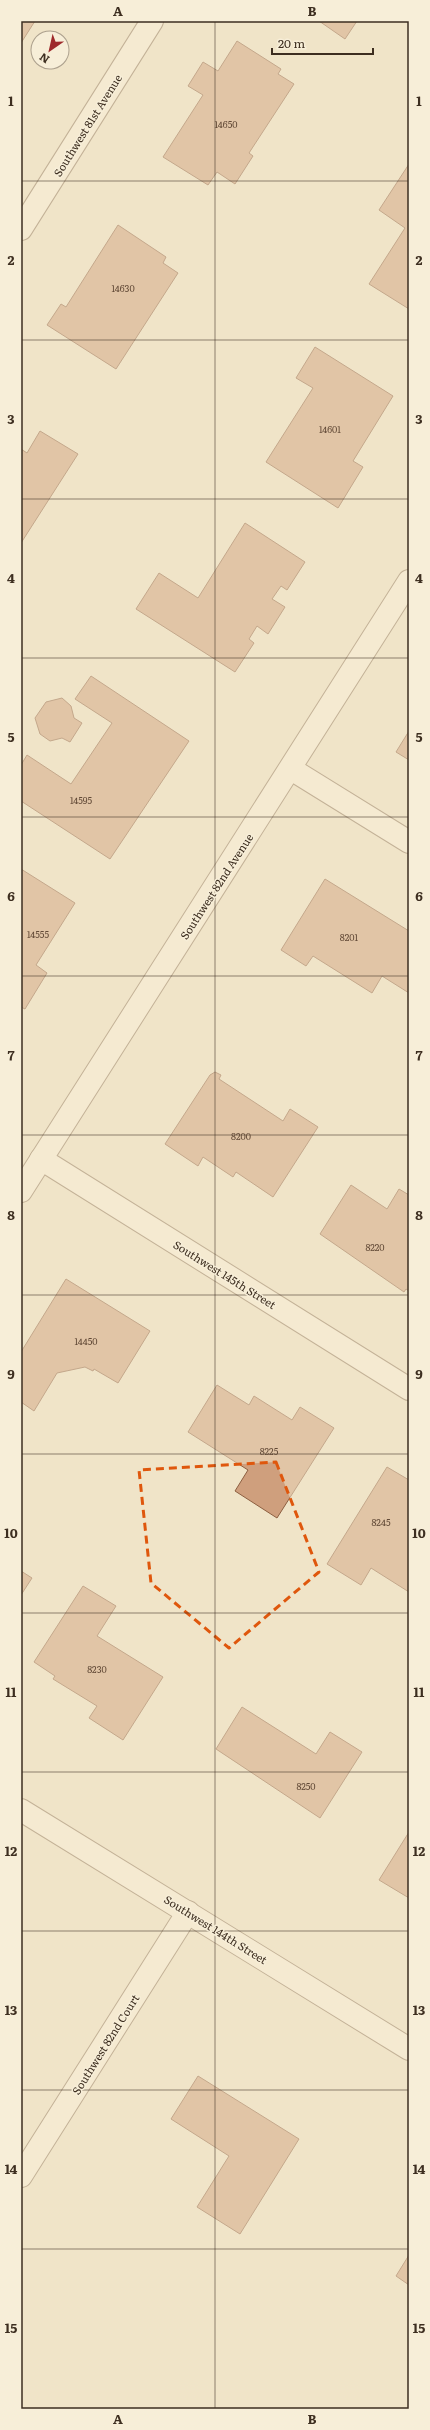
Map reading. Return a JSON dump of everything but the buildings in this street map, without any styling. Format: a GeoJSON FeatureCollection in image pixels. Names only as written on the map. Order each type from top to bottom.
{"type":"FeatureCollection","features":[{"type":"Feature","properties":{"kind":"street","name":"Southwest 81st Avenue"},"geometry":{"type":"LineString","coordinates":[[21,229],[152,21]]}},
{"type":"Feature","properties":{"kind":"street","name":"Southwest 82nd Avenue"},"geometry":{"type":"LineString","coordinates":[[21,1191],[291,769],[409,581]]}},
{"type":"Feature","properties":{"kind":"street"},"geometry":{"type":"LineString","coordinates":[[291,769],[409,842]]}},
{"type":"Feature","properties":{"kind":"street","name":"Southwest 145th Street"},"geometry":{"type":"LineString","coordinates":[[41,1159],[409,1389]]}},
{"type":"Feature","properties":{"kind":"street","name":"Southwest 144th Street"},"geometry":{"type":"LineString","coordinates":[[21,1810],[409,2049]]}},
{"type":"Feature","properties":{"kind":"street","name":"Southwest 82nd Court"},"geometry":{"type":"LineString","coordinates":[[21,2176],[188,1912]]}},
{"type":"Feature","properties":{"kind":"highlighted area"},"geometry":{"type":"Polygon","coordinates":[[[276,1462],[319,1572],[229,1648],[151,1583],[139,1470],[276,1462]]]}}]}
